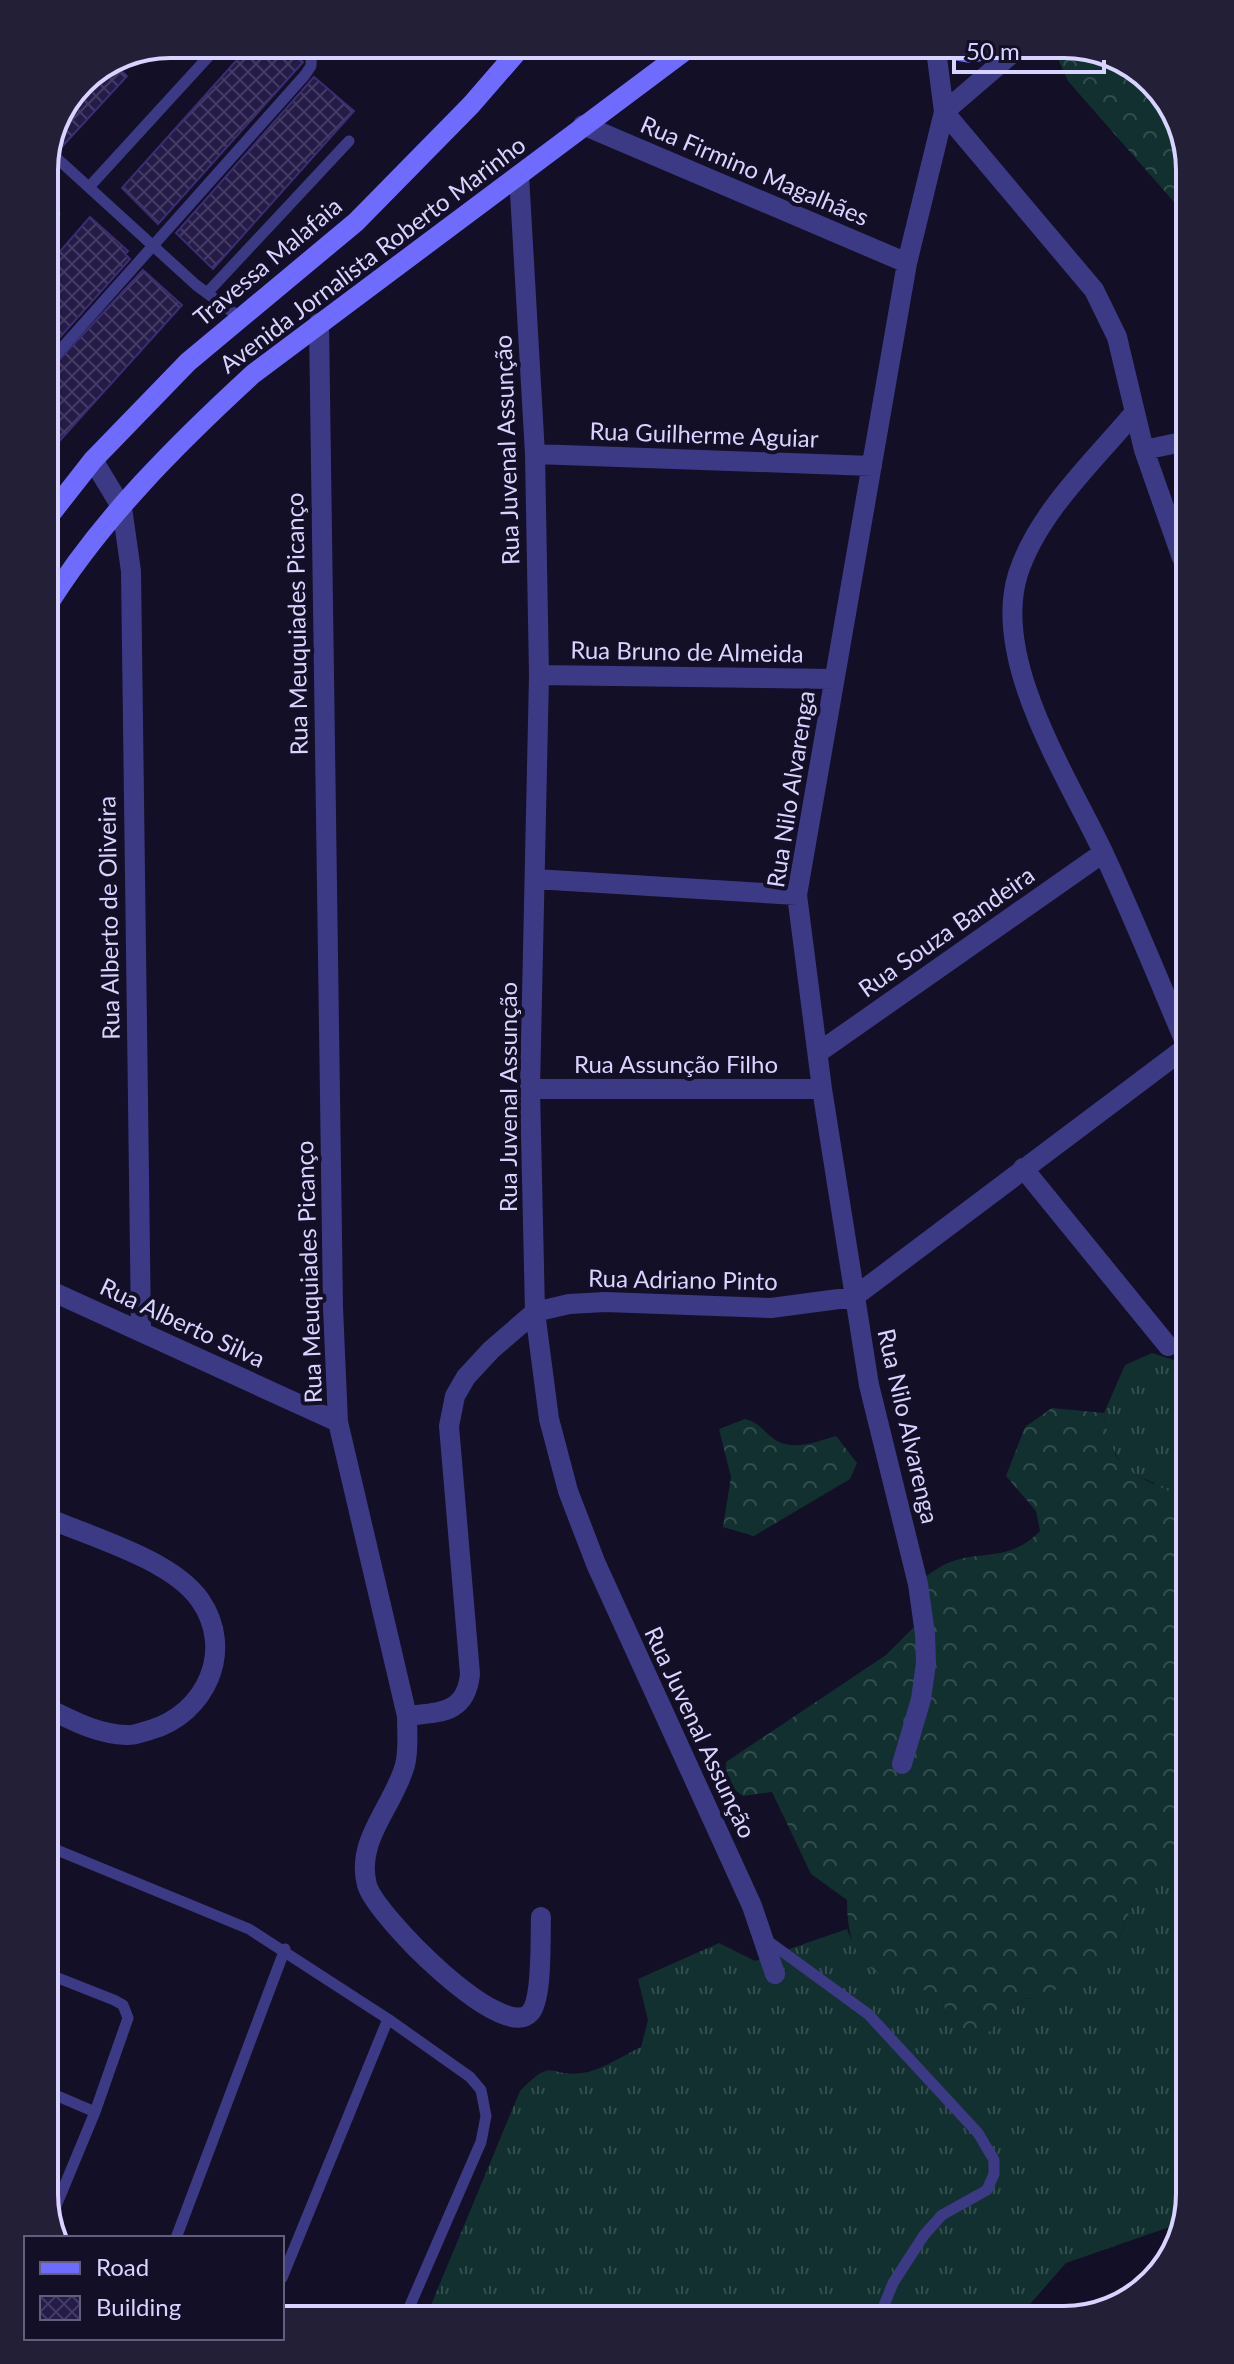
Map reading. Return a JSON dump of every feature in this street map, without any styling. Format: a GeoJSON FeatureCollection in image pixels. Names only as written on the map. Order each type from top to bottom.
{"type":"FeatureCollection","features":[{"type":"Feature","properties":{"kind":"main road","name":"Travessa Malafaia"},"geometry":{"type":"LineString","coordinates":[[58,505],[93,460],[188,362],[376,202],[471,105],[512,58]]}},
{"type":"Feature","properties":{"kind":"main road","name":"Avenida Jornalista Roberto Marinho"},"geometry":{"type":"LineString","coordinates":[[58,592],[122,508],[210,414],[319,323],[675,58]]}},
{"type":"Feature","properties":{"kind":"street","name":"Rua Nilo Alvarenga"},"geometry":{"type":"LineString","coordinates":[[902,1764],[921,1699],[926,1663],[918,1584],[869,1385],[822,1089],[797,895],[907,263],[944,112],[929,58]]}},
{"type":"Feature","properties":{"kind":"street"},"geometry":{"type":"LineString","coordinates":[[1005,58],[944,112],[1094,290],[1117,337],[1144,450],[1176,541]]}},
{"type":"Feature","properties":{"kind":"street","name":"Rua Firmino Magalhães"},"geometry":{"type":"LineString","coordinates":[[583,125],[907,263]]}},
{"type":"Feature","properties":{"kind":"street","name":"Rua Juvenal Assunção"},"geometry":{"type":"LineString","coordinates":[[519,175],[535,454],[539,675],[530,1089],[535,1312],[549,1419],[568,1491],[596,1564],[752,1906],[775,1974]]}},
{"type":"Feature","properties":{"kind":"street","name":"Rua Meuquiades Picanço"},"geometry":{"type":"LineString","coordinates":[[319,323],[333,1308],[338,1422],[407,1716],[405,1764],[366,1847],[364,1869],[368,1889],[392,1925],[425,1959],[495,2012],[520,2019],[529,2014],[536,2001],[541,1917]]}},
{"type":"Feature","properties":{"kind":"street"},"geometry":{"type":"LineString","coordinates":[[1135,412],[1047,519],[1018,574],[1013,635],[1019,667],[1035,713],[1103,853],[1176,1021]]}},
{"type":"Feature","properties":{"kind":"street"},"geometry":{"type":"LineString","coordinates":[[1144,450],[1176,443]]}},
{"type":"Feature","properties":{"kind":"street","name":"Rua Guilherme Aguiar"},"geometry":{"type":"LineString","coordinates":[[535,454],[872,466]]}},
{"type":"Feature","properties":{"kind":"street"},"geometry":{"type":"LineString","coordinates":[[93,460],[122,508]]}},
{"type":"Feature","properties":{"kind":"street","name":"Rua Alberto de Oliveira"},"geometry":{"type":"LineString","coordinates":[[122,508],[131,571],[141,1329]]}},
{"type":"Feature","properties":{"kind":"street","name":"Rua Bruno de Almeida"},"geometry":{"type":"LineString","coordinates":[[539,675],[834,679]]}},
{"type":"Feature","properties":{"kind":"street","name":"Rua Souza Bandeira"},"geometry":{"type":"LineString","coordinates":[[819,1052],[1103,853]]}},
{"type":"Feature","properties":{"kind":"street"},"geometry":{"type":"LineString","coordinates":[[535,879],[797,895]]}},
{"type":"Feature","properties":{"kind":"street","name":"Rua Adriano Pinto"},"geometry":{"type":"LineString","coordinates":[[407,1716],[443,1711],[459,1704],[469,1693],[470,1674],[449,1426],[455,1396],[466,1377],[491,1350],[535,1312],[569,1304],[605,1302],[771,1308],[854,1297],[1176,1055]]}},
{"type":"Feature","properties":{"kind":"street","name":"Rua Assunção Filho"},"geometry":{"type":"LineString","coordinates":[[530,1089],[822,1089]]}},
{"type":"Feature","properties":{"kind":"street"},"geometry":{"type":"LineString","coordinates":[[1023,1168],[1168,1346]]}},
{"type":"Feature","properties":{"kind":"street","name":"Rua Alberto Silva"},"geometry":{"type":"LineString","coordinates":[[58,1294],[141,1329],[338,1422]]}},
{"type":"Feature","properties":{"kind":"street"},"geometry":{"type":"LineString","coordinates":[[58,1522],[160,1567],[178,1578],[199,1598],[211,1621],[217,1643],[208,1684],[188,1712],[159,1727],[129,1736],[92,1730],[58,1713]]}},
{"type":"Feature","properties":{"kind":"lane"},"geometry":{"type":"LineString","coordinates":[[90,186],[207,58]]}},
{"type":"Feature","properties":{"kind":"lane"},"geometry":{"type":"LineString","coordinates":[[58,353],[305,75],[312,58]]}},
{"type":"Feature","properties":{"kind":"lane"},"geometry":{"type":"LineString","coordinates":[[207,293],[349,141]]}},
{"type":"Feature","properties":{"kind":"lane"},"geometry":{"type":"LineString","coordinates":[[59,159],[153,248],[242,319]]}},
{"type":"Feature","properties":{"kind":"lane"},"geometry":{"type":"LineString","coordinates":[[58,1850],[249,1929],[285,1949],[470,2077],[481,2090],[486,2116],[481,2142],[410,2306]]}},
{"type":"Feature","properties":{"kind":"lane"},"geometry":{"type":"LineString","coordinates":[[764,1939],[868,2014],[970,2123],[994,2160],[994,2174],[987,2190],[942,2215],[924,2235],[893,2283],[884,2306]]}},
{"type":"Feature","properties":{"kind":"lane"},"geometry":{"type":"LineString","coordinates":[[177,2236],[285,1949]]}},
{"type":"Feature","properties":{"kind":"lane"},"geometry":{"type":"LineString","coordinates":[[58,1978],[114,2000],[127,2012],[125,2031],[59,2200]]}},
{"type":"Feature","properties":{"kind":"lane"},"geometry":{"type":"LineString","coordinates":[[284,2273],[388,2019]]}},
{"type":"Feature","properties":{"kind":"lane"},"geometry":{"type":"LineString","coordinates":[[58,2096],[95,2112]]}},
{"type":"Feature","properties":{"kind":"green space"},"geometry":{"type":"Polygon","coordinates":[[[1057,58],[1100,64],[1126,77],[1148,96],[1167,127],[1174,148],[1176,204],[1068,81],[1057,58]]]}},
{"type":"Feature","properties":{"kind":"green space"},"geometry":{"type":"Polygon","coordinates":[[[1152,1353],[1176,1361],[1176,1525],[1154,1483],[1125,1471],[1107,1438],[1104,1413],[1125,1365],[1152,1353]]]}},
{"type":"Feature","properties":{"kind":"green space"},"geometry":{"type":"Polygon","coordinates":[[[1052,1408],[1104,1413],[1107,1434],[1120,1461],[1140,1477],[1176,1495],[1176,1859],[1133,1902],[1119,1940],[1078,1979],[1038,1998],[1022,1999],[988,2032],[968,2041],[947,2020],[942,1994],[885,1977],[871,1969],[861,1958],[853,1943],[847,1900],[811,1874],[772,1792],[743,1796],[725,1783],[726,1762],[886,1655],[925,1616],[926,1576],[960,1559],[1017,1548],[1040,1531],[1036,1511],[1006,1476],[1025,1427],[1052,1408]]]}},
{"type":"Feature","properties":{"kind":"green space"},"geometry":{"type":"Polygon","coordinates":[[[745,1419],[784,1444],[806,1444],[836,1436],[857,1463],[850,1479],[754,1536],[723,1527],[731,1477],[719,1429],[745,1419]]]}},
{"type":"Feature","properties":{"kind":"green space"},"geometry":{"type":"Polygon","coordinates":[[[1176,1859],[1176,2194],[1171,2227],[1066,2263],[1028,2306],[431,2306],[520,2091],[546,2071],[570,2074],[589,2072],[641,2047],[648,2020],[638,1979],[719,1943],[755,1961],[847,1929],[862,1953],[886,1972],[915,1986],[942,1994],[947,2020],[988,2032],[1022,1999],[1038,1998],[1119,1940],[1133,1902],[1176,1859]]]}},
{"type":"Feature","properties":{"kind":"building"},"geometry":{"type":"Polygon","coordinates":[[[239,58],[299,58],[303,62],[158,224],[122,188],[239,58]]]}},
{"type":"Feature","properties":{"kind":"building"},"geometry":{"type":"Polygon","coordinates":[[[121,70],[127,76],[61,148],[77,108],[91,91],[121,70]]]}},
{"type":"Feature","properties":{"kind":"building"},"geometry":{"type":"Polygon","coordinates":[[[314,77],[354,111],[213,269],[176,233],[314,77]]]}},
{"type":"Feature","properties":{"kind":"building"},"geometry":{"type":"Polygon","coordinates":[[[90,217],[128,251],[125,254],[130,259],[58,339],[58,254],[90,217]]]}},
{"type":"Feature","properties":{"kind":"building"},"geometry":{"type":"Polygon","coordinates":[[[143,270],[182,305],[58,443],[58,361],[143,270]]]}}]}
